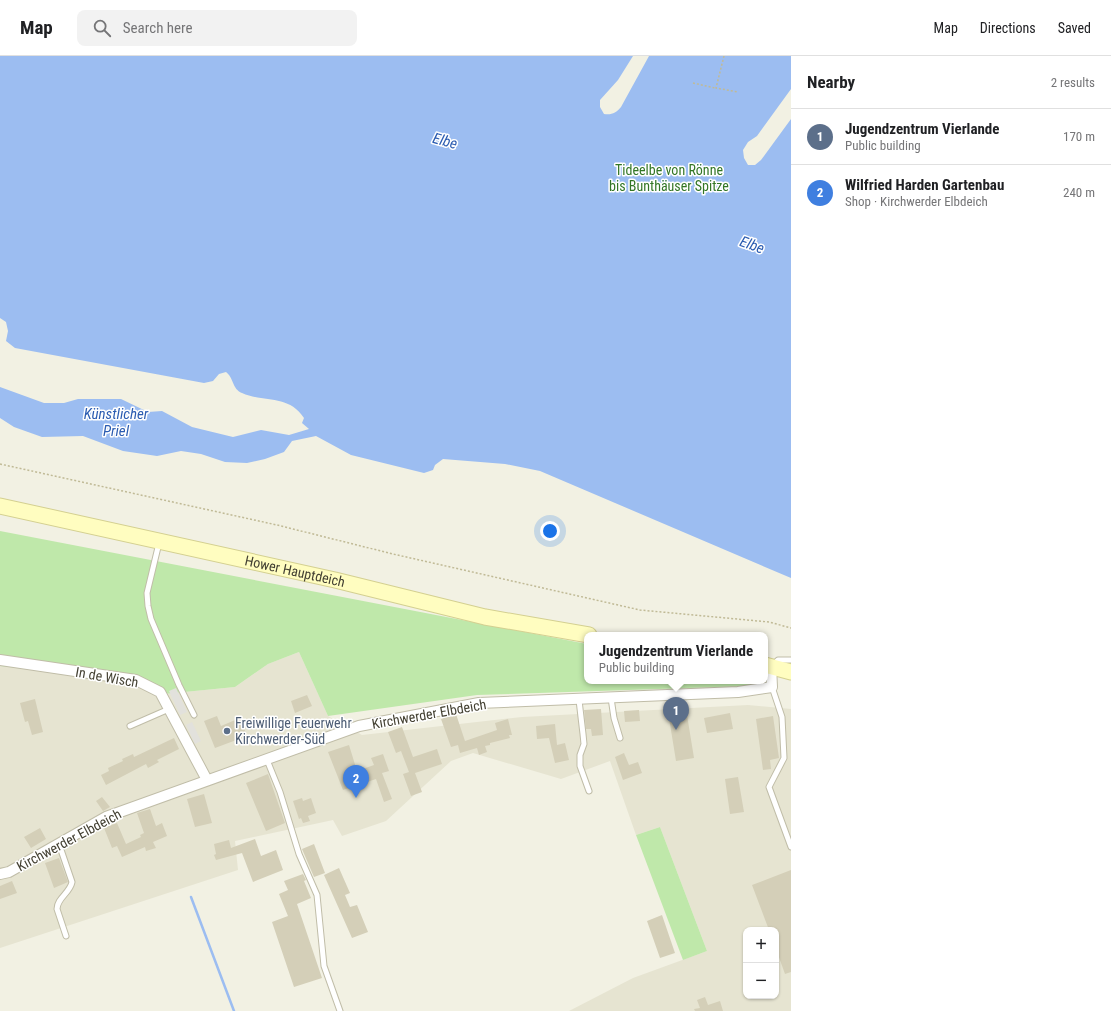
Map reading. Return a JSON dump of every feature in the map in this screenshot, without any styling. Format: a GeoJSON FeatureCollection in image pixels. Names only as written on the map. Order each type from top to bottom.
{"type":"FeatureCollection","features":[{"type":"Feature","properties":{"kind":"street","name":"Hower Hauptdeich"},"geometry":{"type":"LineString","coordinates":[[0,506],[335,580],[486,617],[584,634]]}},
{"type":"Feature","properties":{"kind":"street","name":"In de Wisch"},"geometry":{"type":"LineString","coordinates":[[0,660],[136,680],[160,692],[207,780]]}},
{"type":"Feature","properties":{"kind":"street"},"geometry":{"type":"LineString","coordinates":[[772,687],[768,666],[791,672]]}},
{"type":"Feature","properties":{"kind":"street","name":"Kirchwerder Elbdeich"},"geometry":{"type":"LineString","coordinates":[[0,874],[9,872],[106,817],[361,726],[479,703],[579,700],[738,692],[772,687]]}},
{"type":"Feature","properties":{"kind":"lane"},"geometry":{"type":"LineString","coordinates":[[159,542],[147,593],[148,606],[151,619],[179,685],[194,715]]}},
{"type":"Feature","properties":{"kind":"lane"},"geometry":{"type":"LineString","coordinates":[[768,666],[778,660],[791,660]]}},
{"type":"Feature","properties":{"kind":"lane"},"geometry":{"type":"LineString","coordinates":[[772,687],[782,717],[784,758],[769,788],[791,847]]}},
{"type":"Feature","properties":{"kind":"lane"},"geometry":{"type":"LineString","coordinates":[[611,698],[614,718],[620,738]]}},
{"type":"Feature","properties":{"kind":"lane"},"geometry":{"type":"LineString","coordinates":[[579,700],[584,734],[584,744],[580,755],[580,766],[589,791]]}},
{"type":"Feature","properties":{"kind":"lane"},"geometry":{"type":"LineString","coordinates":[[130,726],[169,709]]}},
{"type":"Feature","properties":{"kind":"lane"},"geometry":{"type":"LineString","coordinates":[[267,760],[280,792],[299,854],[317,894],[324,966],[340,1011]]}},
{"type":"Feature","properties":{"kind":"lane"},"geometry":{"type":"LineString","coordinates":[[59,844],[72,882],[71,887],[57,904],[57,909],[66,936]]}},
{"type":"Feature","properties":{"kind":"path"},"geometry":{"type":"LineString","coordinates":[[716,88],[724,56]]}},
{"type":"Feature","properties":{"kind":"path"},"geometry":{"type":"LineString","coordinates":[[693,83],[738,92]]}},
{"type":"Feature","properties":{"kind":"path"},"geometry":{"type":"LineString","coordinates":[[0,464],[277,525],[393,554],[640,610],[769,622],[791,628]]}},
{"type":"Feature","properties":{"kind":"shaded area"},"geometry":{"type":"Polygon","coordinates":[[[299,652],[328,716],[362,735],[522,717],[748,705],[791,709],[791,1011],[569,1011],[633,978],[707,951],[660,827],[636,835],[610,761],[561,779],[473,753],[451,761],[386,821],[342,836],[333,820],[235,841],[238,870],[0,948],[0,879],[109,821],[211,782],[164,694],[235,687],[268,664],[299,652]]]}},
{"type":"Feature","properties":{"kind":"shaded area"},"geometry":{"type":"Polygon","coordinates":[[[0,666],[135,682],[158,693],[201,777],[103,813],[8,868],[0,870],[0,666]]]}},
{"type":"Feature","properties":{"kind":"shaded area"},"geometry":{"type":"Polygon","coordinates":[[[176,688],[187,712],[180,715],[169,691],[176,688]]]}},
{"type":"Feature","properties":{"kind":"shaded area"},"geometry":{"type":"Polygon","coordinates":[[[192,722],[201,741],[195,744],[186,725],[192,722]]]}},
{"type":"Feature","properties":{"kind":"green space"},"geometry":{"type":"Polygon","coordinates":[[[0,531],[584,643],[584,684],[753,684],[749,686],[477,695],[328,716],[299,652],[268,664],[235,687],[164,694],[135,682],[0,666],[0,531]]]}},
{"type":"Feature","properties":{"kind":"green space"},"geometry":{"type":"Polygon","coordinates":[[[660,827],[707,951],[683,960],[636,835],[660,827]]]}},
{"type":"Feature","properties":{"kind":"water"},"geometry":{"type":"Polygon","coordinates":[[[0,56],[633,56],[618,80],[600,100],[600,107],[604,114],[612,114],[621,107],[649,56],[791,56],[791,89],[757,136],[748,142],[743,150],[744,158],[748,165],[755,165],[761,160],[791,119],[791,578],[540,471],[505,464],[443,459],[435,465],[433,470],[424,473],[351,455],[316,436],[292,441],[284,452],[265,459],[247,463],[225,462],[201,454],[181,451],[157,456],[123,451],[83,436],[42,437],[14,427],[0,418],[0,387],[44,403],[64,403],[78,399],[121,399],[148,412],[162,411],[192,427],[233,437],[261,430],[289,435],[309,429],[302,423],[304,418],[298,410],[291,405],[276,400],[259,398],[242,393],[236,389],[229,374],[226,372],[219,374],[213,381],[204,383],[15,348],[6,341],[8,331],[6,322],[0,318],[0,56]]]}},
{"type":"Feature","properties":{"kind":"building"},"geometry":{"type":"Polygon","coordinates":[[[307,695],[312,706],[295,713],[291,701],[307,695]]]}},
{"type":"Feature","properties":{"kind":"building"},"geometry":{"type":"Polygon","coordinates":[[[35,699],[43,732],[32,735],[28,721],[25,722],[20,703],[35,699]]]}},
{"type":"Feature","properties":{"kind":"building"},"geometry":{"type":"Polygon","coordinates":[[[601,709],[603,735],[592,736],[591,729],[586,729],[584,710],[601,709]]]}},
{"type":"Feature","properties":{"kind":"building"},"geometry":{"type":"Polygon","coordinates":[[[639,710],[640,721],[625,722],[624,711],[639,710]]]}},
{"type":"Feature","properties":{"kind":"building"},"geometry":{"type":"Polygon","coordinates":[[[730,713],[733,729],[707,733],[704,718],[730,713]]]}},
{"type":"Feature","properties":{"kind":"building"},"geometry":{"type":"Polygon","coordinates":[[[456,714],[465,741],[497,730],[495,723],[508,719],[512,735],[509,735],[510,738],[490,743],[490,745],[485,746],[487,752],[479,755],[477,748],[460,753],[458,745],[451,747],[441,719],[456,714]]]}},
{"type":"Feature","properties":{"kind":"building"},"geometry":{"type":"Polygon","coordinates":[[[687,715],[694,758],[676,761],[669,718],[687,715]]]}},
{"type":"Feature","properties":{"kind":"building","name":"Freiwillige Feuerwehr Kirchwerder-Süd"},"geometry":{"type":"Polygon","coordinates":[[[217,716],[221,726],[240,718],[247,736],[215,748],[204,721],[217,716]]]}},
{"type":"Feature","properties":{"kind":"building"},"geometry":{"type":"Polygon","coordinates":[[[773,716],[779,758],[770,760],[771,769],[763,770],[756,719],[773,716]]]}},
{"type":"Feature","properties":{"kind":"building"},"geometry":{"type":"Polygon","coordinates":[[[555,724],[557,745],[565,743],[569,760],[555,763],[549,738],[537,739],[536,726],[555,724]]]}},
{"type":"Feature","properties":{"kind":"building"},"geometry":{"type":"Polygon","coordinates":[[[402,727],[413,757],[437,749],[442,764],[415,773],[422,792],[411,796],[403,774],[409,772],[401,751],[396,753],[388,732],[402,727]]]}},
{"type":"Feature","properties":{"kind":"building"},"geometry":{"type":"Polygon","coordinates":[[[174,738],[179,749],[157,760],[159,762],[148,768],[146,764],[106,785],[101,775],[109,771],[108,768],[123,761],[122,759],[133,754],[134,757],[174,738]]]}},
{"type":"Feature","properties":{"kind":"building"},"geometry":{"type":"Polygon","coordinates":[[[349,745],[357,771],[374,765],[371,758],[383,754],[389,771],[382,773],[392,799],[384,802],[376,779],[343,790],[328,752],[349,745]]]}},
{"type":"Feature","properties":{"kind":"building"},"geometry":{"type":"Polygon","coordinates":[[[624,753],[629,765],[638,762],[642,773],[623,780],[615,757],[624,753]]]}},
{"type":"Feature","properties":{"kind":"building"},"geometry":{"type":"Polygon","coordinates":[[[268,774],[285,823],[266,831],[246,783],[268,774]]]}},
{"type":"Feature","properties":{"kind":"building"},"geometry":{"type":"Polygon","coordinates":[[[738,777],[744,812],[730,814],[725,779],[738,777]]]}},
{"type":"Feature","properties":{"kind":"building"},"geometry":{"type":"Polygon","coordinates":[[[204,794],[212,823],[195,827],[187,799],[204,794]]]}},
{"type":"Feature","properties":{"kind":"building"},"geometry":{"type":"Polygon","coordinates":[[[102,797],[110,807],[103,811],[96,801],[102,797]]]}},
{"type":"Feature","properties":{"kind":"building"},"geometry":{"type":"Polygon","coordinates":[[[302,798],[303,801],[311,798],[316,813],[308,816],[310,821],[303,823],[301,818],[299,819],[293,801],[302,798]]]}},
{"type":"Feature","properties":{"kind":"building"},"geometry":{"type":"Polygon","coordinates":[[[150,809],[156,826],[162,823],[167,836],[153,842],[156,848],[146,851],[145,847],[122,857],[117,846],[112,848],[104,828],[117,823],[126,844],[141,837],[140,835],[144,833],[137,813],[150,809]]]}},
{"type":"Feature","properties":{"kind":"building"},"geometry":{"type":"Polygon","coordinates":[[[40,828],[46,839],[31,848],[24,837],[40,828]]]}},
{"type":"Feature","properties":{"kind":"building"},"geometry":{"type":"Polygon","coordinates":[[[255,839],[261,856],[276,850],[283,870],[253,882],[242,853],[216,860],[214,855],[216,854],[214,844],[229,840],[231,848],[255,839]]]}},
{"type":"Feature","properties":{"kind":"building"},"geometry":{"type":"Polygon","coordinates":[[[314,844],[325,873],[314,877],[302,849],[314,844]]]}},
{"type":"Feature","properties":{"kind":"building"},"geometry":{"type":"Polygon","coordinates":[[[59,858],[68,882],[54,888],[45,863],[59,858]]]}},
{"type":"Feature","properties":{"kind":"building"},"geometry":{"type":"Polygon","coordinates":[[[339,868],[350,893],[345,895],[350,907],[357,905],[368,932],[352,938],[324,875],[339,868]]]}},
{"type":"Feature","properties":{"kind":"building"},"geometry":{"type":"Polygon","coordinates":[[[791,870],[791,972],[785,974],[779,957],[779,927],[768,927],[752,885],[791,870]]]}},
{"type":"Feature","properties":{"kind":"building"},"geometry":{"type":"Polygon","coordinates":[[[303,874],[306,880],[304,881],[311,898],[297,904],[322,978],[294,987],[272,922],[288,916],[279,894],[288,890],[284,881],[303,874]]]}},
{"type":"Feature","properties":{"kind":"building"},"geometry":{"type":"Polygon","coordinates":[[[12,881],[17,893],[0,899],[0,886],[12,881]]]}},
{"type":"Feature","properties":{"kind":"building"},"geometry":{"type":"Polygon","coordinates":[[[662,915],[675,953],[660,958],[647,921],[662,915]]]}},
{"type":"Feature","properties":{"kind":"building"},"geometry":{"type":"Polygon","coordinates":[[[705,997],[708,1005],[720,1001],[723,1011],[695,1011],[694,1009],[700,1008],[697,1000],[705,997]]]}},
{"type":"Feature","properties":{"kind":"waterway"},"geometry":{"type":"LineString","coordinates":[[191,897],[234,1011]]}},
{"type":"Feature","properties":{"kind":"place","name":"Jugendzentrum Vierlande"},"geometry":{"type":"Point","coordinates":[676,730]}},
{"type":"Feature","properties":{"kind":"place","name":"Freiwillige Feuerwehr Kirchwerder-Süd"},"geometry":{"type":"Point","coordinates":[227,731]}},
{"type":"Feature","properties":{"kind":"place","name":"Wilfried Harden Gartenbau"},"geometry":{"type":"Point","coordinates":[356,798]}},
{"type":"Feature","properties":{"kind":"water label","name":"Elbe"},"geometry":{"type":"Point","coordinates":[445,141]}},
{"type":"Feature","properties":{"kind":"water label","name":"Elbe"},"geometry":{"type":"Point","coordinates":[752,245]}},
{"type":"Feature","properties":{"kind":"water label","name":"Künstlicher Priel"},"geometry":{"type":"Point","coordinates":[116,422]}},
{"type":"Feature","properties":{"kind":"park label","name":"Tideelbe von Rönne bis Bunthäuser Spitze"},"geometry":{"type":"Point","coordinates":[669,178]}}]}
